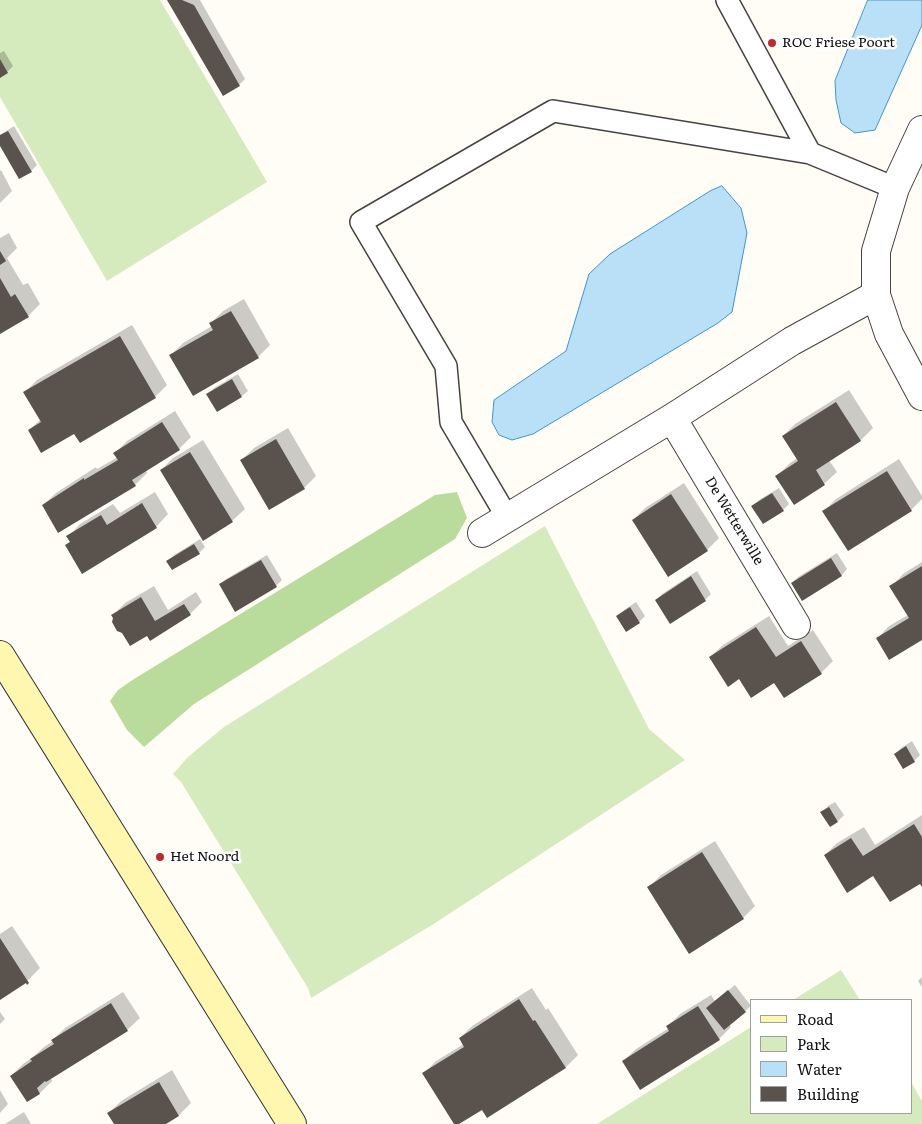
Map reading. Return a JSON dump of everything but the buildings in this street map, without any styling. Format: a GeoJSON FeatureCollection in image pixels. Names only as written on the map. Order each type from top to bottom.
{"type":"FeatureCollection","features":[{"type":"Feature","properties":{"kind":"main road"},"geometry":{"type":"LineString","coordinates":[[0,655],[292,1124]]}},
{"type":"Feature","properties":{"kind":"street"},"geometry":{"type":"LineString","coordinates":[[922,130],[895,188],[876,251],[876,295],[889,334],[922,396]]}},
{"type":"Feature","properties":{"kind":"street"},"geometry":{"type":"LineString","coordinates":[[482,533],[672,418],[792,341],[876,295]]}},
{"type":"Feature","properties":{"kind":"street","name":"De Wetterwille"},"geometry":{"type":"LineString","coordinates":[[672,418],[796,625]]}},
{"type":"Feature","properties":{"kind":"lane"},"geometry":{"type":"LineString","coordinates":[[727,0],[810,153]]}},
{"type":"Feature","properties":{"kind":"lane"},"geometry":{"type":"LineString","coordinates":[[507,517],[451,422],[446,366],[361,222],[553,111],[810,153],[895,188]]}},
{"type":"Feature","properties":{"kind":"green space"},"geometry":{"type":"Polygon","coordinates":[[[0,0],[160,0],[267,182],[107,281],[0,97],[0,0]]]}},
{"type":"Feature","properties":{"kind":"green space"},"geometry":{"type":"Polygon","coordinates":[[[457,492],[467,518],[455,539],[194,704],[144,747],[127,730],[110,701],[118,690],[435,495],[457,492]]]}},
{"type":"Feature","properties":{"kind":"green space"},"geometry":{"type":"Polygon","coordinates":[[[545,526],[649,729],[685,760],[432,925],[311,998],[308,988],[181,782],[173,774],[188,757],[224,727],[545,526]]]}},
{"type":"Feature","properties":{"kind":"green space"},"geometry":{"type":"Polygon","coordinates":[[[841,970],[859,999],[795,999],[841,970]]]}},
{"type":"Feature","properties":{"kind":"green space"},"geometry":{"type":"Polygon","coordinates":[[[750,1028],[750,1114],[912,1114],[912,1084],[922,1101],[922,1124],[597,1124],[750,1028]]]}},
{"type":"Feature","properties":{"kind":"water"},"geometry":{"type":"Polygon","coordinates":[[[868,0],[922,0],[922,25],[875,130],[855,133],[841,123],[836,100],[835,81],[868,0]]]}},
{"type":"Feature","properties":{"kind":"water"},"geometry":{"type":"Polygon","coordinates":[[[722,186],[741,208],[747,233],[732,312],[718,323],[533,434],[512,440],[499,435],[492,422],[494,400],[566,351],[589,274],[610,254],[710,191],[722,186]]]}},
{"type":"Feature","properties":{"kind":"place","name":"ROC Friese Poort"},"geometry":{"type":"Point","coordinates":[772,43]}},
{"type":"Feature","properties":{"kind":"place","name":"Het Noord"},"geometry":{"type":"Point","coordinates":[160,857]}}]}
